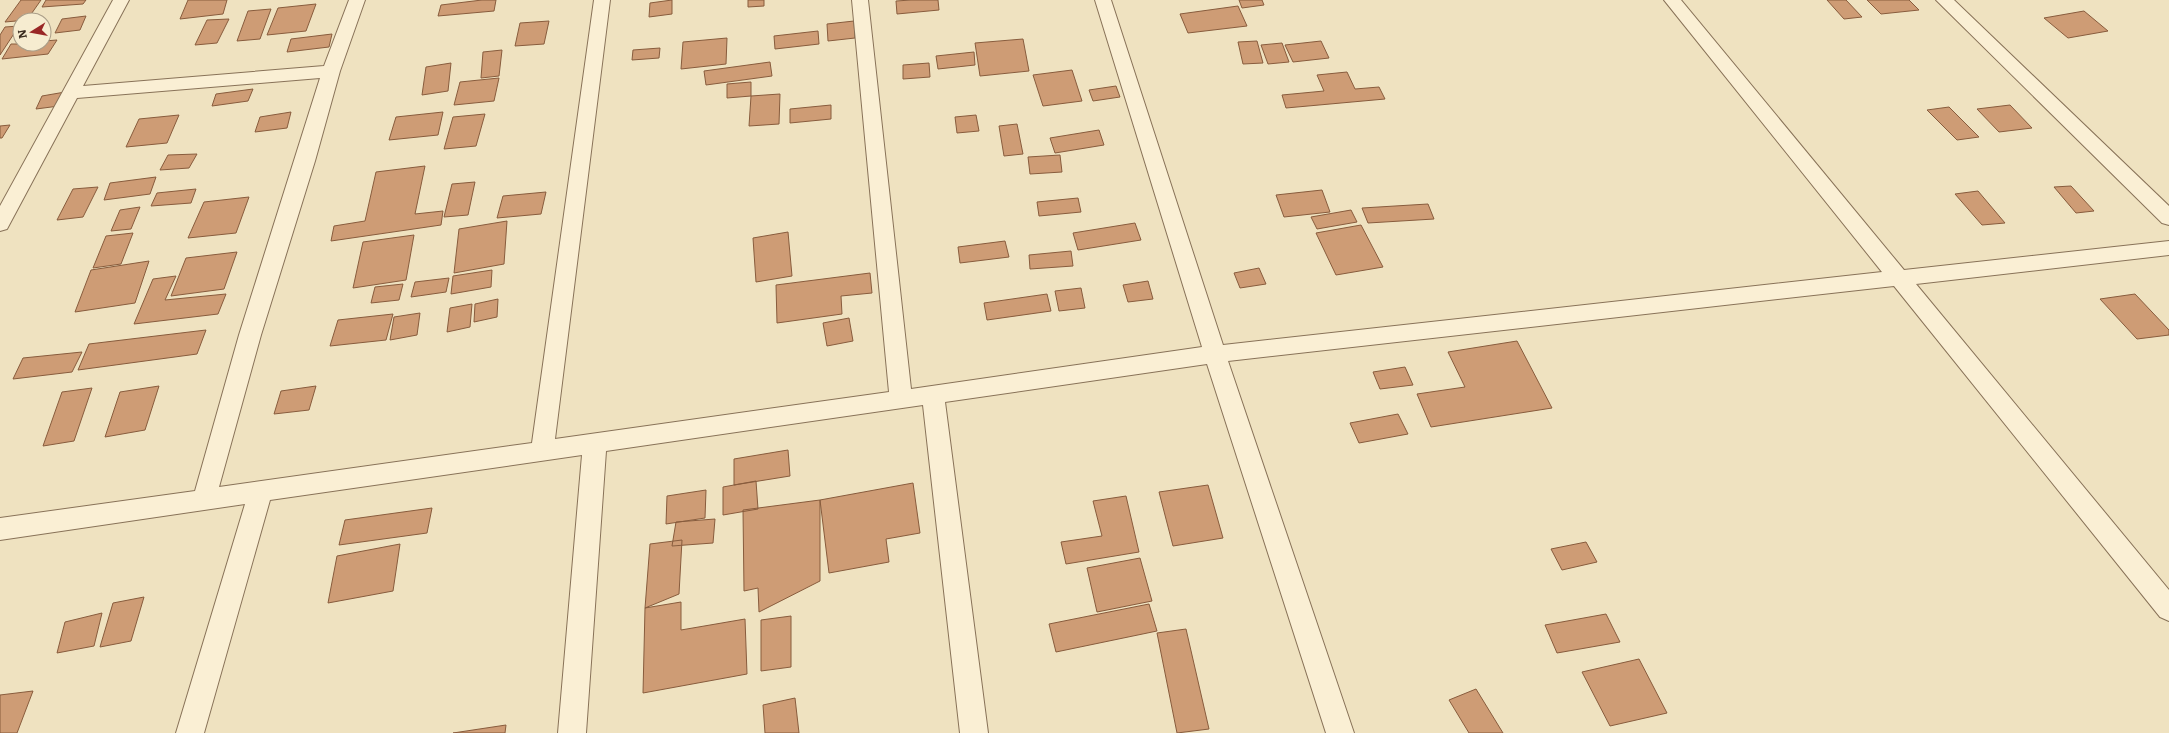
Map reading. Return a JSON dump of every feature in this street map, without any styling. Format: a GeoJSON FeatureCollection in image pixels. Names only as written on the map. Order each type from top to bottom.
{"type":"FeatureCollection","features":[{"type":"Feature","properties":{"kind":"street"},"geometry":{"type":"LineString","coordinates":[[0,224],[121,0]]}},
{"type":"Feature","properties":{"kind":"street"},"geometry":{"type":"LineString","coordinates":[[204,500],[250,335],[305,160],[331,71],[357,0]]}},
{"type":"Feature","properties":{"kind":"street"},"geometry":{"type":"LineString","coordinates":[[542,451],[602,0]]}},
{"type":"Feature","properties":{"kind":"street"},"geometry":{"type":"LineString","coordinates":[[860,0],[901,399]]}},
{"type":"Feature","properties":{"kind":"street"},"geometry":{"type":"LineString","coordinates":[[1103,0],[1215,354],[1340,733]]}},
{"type":"Feature","properties":{"kind":"street"},"geometry":{"type":"LineString","coordinates":[[1672,0],[2169,609]]}},
{"type":"Feature","properties":{"kind":"street"},"geometry":{"type":"LineString","coordinates":[[1944,0],[2169,218]]}},
{"type":"Feature","properties":{"kind":"street"},"geometry":{"type":"LineString","coordinates":[[71,93],[331,71]]}},
{"type":"Feature","properties":{"kind":"street"},"geometry":{"type":"LineString","coordinates":[[0,529],[1215,354],[2169,248]]}},
{"type":"Feature","properties":{"kind":"street"},"geometry":{"type":"LineString","coordinates":[[933,395],[974,733]]}},
{"type":"Feature","properties":{"kind":"street"},"geometry":{"type":"LineString","coordinates":[[572,733],[595,443]]}},
{"type":"Feature","properties":{"kind":"street"},"geometry":{"type":"LineString","coordinates":[[190,733],[260,492]]}},
{"type":"Feature","properties":{"kind":"building"},"geometry":{"type":"Polygon","coordinates":[[[21,0],[41,0],[33,12],[12,12],[21,0]]]}},
{"type":"Feature","properties":{"kind":"building"},"geometry":{"type":"Polygon","coordinates":[[[46,0],[86,0],[83,4],[42,7],[46,0]]]}},
{"type":"Feature","properties":{"kind":"building"},"geometry":{"type":"Polygon","coordinates":[[[188,0],[227,0],[223,14],[180,19],[188,0]]]}},
{"type":"Feature","properties":{"kind":"building"},"geometry":{"type":"Polygon","coordinates":[[[482,0],[496,0],[494,11],[438,16],[441,5],[482,0]]]}},
{"type":"Feature","properties":{"kind":"building"},"geometry":{"type":"Polygon","coordinates":[[[672,0],[672,14],[649,17],[650,3],[672,0]]]}},
{"type":"Feature","properties":{"kind":"building"},"geometry":{"type":"Polygon","coordinates":[[[748,0],[764,0],[764,6],[748,7],[748,0]]]}},
{"type":"Feature","properties":{"kind":"building"},"geometry":{"type":"Polygon","coordinates":[[[938,0],[939,10],[897,14],[896,1],[938,0]]]}},
{"type":"Feature","properties":{"kind":"building"},"geometry":{"type":"Polygon","coordinates":[[[1239,0],[1262,0],[1264,5],[1242,8],[1239,0]]]}},
{"type":"Feature","properties":{"kind":"building"},"geometry":{"type":"Polygon","coordinates":[[[1827,0],[1846,0],[1862,17],[1844,19],[1827,0]]]}},
{"type":"Feature","properties":{"kind":"building"},"geometry":{"type":"Polygon","coordinates":[[[1867,0],[1909,0],[1919,10],[1881,14],[1867,0]]]}},
{"type":"Feature","properties":{"kind":"building"},"geometry":{"type":"Polygon","coordinates":[[[316,4],[306,31],[267,35],[278,8],[316,4]]]}},
{"type":"Feature","properties":{"kind":"building"},"geometry":{"type":"Polygon","coordinates":[[[1238,6],[1247,26],[1188,33],[1180,14],[1238,6]]]}},
{"type":"Feature","properties":{"kind":"building"},"geometry":{"type":"Polygon","coordinates":[[[271,9],[260,39],[237,41],[248,11],[271,9]]]}},
{"type":"Feature","properties":{"kind":"building"},"geometry":{"type":"Polygon","coordinates":[[[2084,11],[2108,31],[2068,38],[2044,18],[2084,11]]]}},
{"type":"Feature","properties":{"kind":"building"},"geometry":{"type":"Polygon","coordinates":[[[12,12],[12,21],[5,22],[12,12]]]}},
{"type":"Feature","properties":{"kind":"building"},"geometry":{"type":"Polygon","coordinates":[[[86,16],[80,30],[55,33],[62,19],[86,16]]]}},
{"type":"Feature","properties":{"kind":"building"},"geometry":{"type":"Polygon","coordinates":[[[229,19],[217,43],[195,45],[207,20],[229,19]]]}},
{"type":"Feature","properties":{"kind":"building"},"geometry":{"type":"Polygon","coordinates":[[[549,21],[544,44],[515,46],[520,23],[549,21]]]}},
{"type":"Feature","properties":{"kind":"building"},"geometry":{"type":"Polygon","coordinates":[[[854,21],[855,38],[828,41],[827,24],[854,21]]]}},
{"type":"Feature","properties":{"kind":"building"},"geometry":{"type":"Polygon","coordinates":[[[12,26],[12,37],[0,55],[0,35],[5,27],[12,26]]]}},
{"type":"Feature","properties":{"kind":"building"},"geometry":{"type":"Polygon","coordinates":[[[818,31],[819,44],[775,49],[774,36],[818,31]]]}},
{"type":"Feature","properties":{"kind":"building"},"geometry":{"type":"Polygon","coordinates":[[[332,34],[329,47],[287,52],[291,39],[332,34]]]}},
{"type":"Feature","properties":{"kind":"building"},"geometry":{"type":"Polygon","coordinates":[[[727,38],[726,64],[681,69],[683,42],[727,38]]]}},
{"type":"Feature","properties":{"kind":"building"},"geometry":{"type":"Polygon","coordinates":[[[1023,39],[1029,71],[980,76],[975,43],[1023,39]]]}},
{"type":"Feature","properties":{"kind":"building"},"geometry":{"type":"Polygon","coordinates":[[[52,40],[57,40],[52,48],[52,40]]]}},
{"type":"Feature","properties":{"kind":"building"},"geometry":{"type":"Polygon","coordinates":[[[1257,41],[1263,63],[1243,64],[1238,42],[1257,41]]]}},
{"type":"Feature","properties":{"kind":"building"},"geometry":{"type":"Polygon","coordinates":[[[1321,41],[1329,58],[1293,62],[1285,45],[1321,41]]]}},
{"type":"Feature","properties":{"kind":"building"},"geometry":{"type":"Polygon","coordinates":[[[1282,43],[1289,62],[1268,64],[1261,45],[1282,43]]]}},
{"type":"Feature","properties":{"kind":"building"},"geometry":{"type":"Polygon","coordinates":[[[11,44],[12,52],[49,52],[48,54],[2,59],[11,44]]]}},
{"type":"Feature","properties":{"kind":"building"},"geometry":{"type":"Polygon","coordinates":[[[660,48],[659,58],[632,60],[633,50],[660,48]]]}},
{"type":"Feature","properties":{"kind":"building"},"geometry":{"type":"Polygon","coordinates":[[[502,50],[499,76],[481,78],[483,52],[502,50]]]}},
{"type":"Feature","properties":{"kind":"building"},"geometry":{"type":"Polygon","coordinates":[[[974,52],[975,65],[938,69],[936,56],[974,52]]]}},
{"type":"Feature","properties":{"kind":"building"},"geometry":{"type":"Polygon","coordinates":[[[770,62],[772,76],[706,85],[704,71],[770,62]]]}},
{"type":"Feature","properties":{"kind":"building"},"geometry":{"type":"Polygon","coordinates":[[[451,63],[448,91],[422,95],[426,67],[451,63]]]}},
{"type":"Feature","properties":{"kind":"building"},"geometry":{"type":"Polygon","coordinates":[[[929,63],[930,77],[903,79],[903,65],[929,63]]]}},
{"type":"Feature","properties":{"kind":"building"},"geometry":{"type":"Polygon","coordinates":[[[1072,70],[1082,101],[1043,106],[1033,75],[1072,70]]]}},
{"type":"Feature","properties":{"kind":"building"},"geometry":{"type":"Polygon","coordinates":[[[1347,72],[1355,89],[1379,87],[1385,99],[1286,108],[1282,95],[1324,91],[1317,75],[1347,72]]]}},
{"type":"Feature","properties":{"kind":"building"},"geometry":{"type":"Polygon","coordinates":[[[499,78],[494,101],[454,105],[460,82],[499,78]]]}},
{"type":"Feature","properties":{"kind":"building"},"geometry":{"type":"Polygon","coordinates":[[[751,82],[751,96],[727,98],[727,84],[751,82]]]}},
{"type":"Feature","properties":{"kind":"building"},"geometry":{"type":"Polygon","coordinates":[[[1116,86],[1120,97],[1093,101],[1089,90],[1116,86]]]}},
{"type":"Feature","properties":{"kind":"building"},"geometry":{"type":"Polygon","coordinates":[[[253,89],[248,101],[212,106],[216,94],[253,89]]]}},
{"type":"Feature","properties":{"kind":"building"},"geometry":{"type":"Polygon","coordinates":[[[65,92],[59,106],[36,109],[42,96],[65,92]]]}},
{"type":"Feature","properties":{"kind":"building"},"geometry":{"type":"Polygon","coordinates":[[[780,94],[779,124],[749,126],[751,96],[780,94]]]}},
{"type":"Feature","properties":{"kind":"building"},"geometry":{"type":"Polygon","coordinates":[[[831,105],[831,119],[790,123],[790,109],[831,105]]]}},
{"type":"Feature","properties":{"kind":"building"},"geometry":{"type":"Polygon","coordinates":[[[2010,105],[2032,128],[1999,132],[1977,109],[2010,105]]]}},
{"type":"Feature","properties":{"kind":"building"},"geometry":{"type":"Polygon","coordinates":[[[1949,107],[1979,137],[1957,140],[1927,110],[1949,107]]]}},
{"type":"Feature","properties":{"kind":"building"},"geometry":{"type":"Polygon","coordinates":[[[291,112],[287,128],[255,132],[260,117],[291,112]]]}},
{"type":"Feature","properties":{"kind":"building"},"geometry":{"type":"Polygon","coordinates":[[[443,112],[438,135],[389,140],[396,117],[443,112]]]}},
{"type":"Feature","properties":{"kind":"building"},"geometry":{"type":"Polygon","coordinates":[[[485,114],[476,146],[444,149],[453,117],[485,114]]]}},
{"type":"Feature","properties":{"kind":"building"},"geometry":{"type":"Polygon","coordinates":[[[179,115],[167,143],[126,147],[139,119],[179,115]]]}},
{"type":"Feature","properties":{"kind":"building"},"geometry":{"type":"Polygon","coordinates":[[[976,115],[979,131],[957,133],[955,117],[976,115]]]}},
{"type":"Feature","properties":{"kind":"building"},"geometry":{"type":"Polygon","coordinates":[[[1017,124],[1023,154],[1004,156],[999,126],[1017,124]]]}},
{"type":"Feature","properties":{"kind":"building"},"geometry":{"type":"Polygon","coordinates":[[[10,125],[2,138],[0,138],[0,126],[10,125]]]}},
{"type":"Feature","properties":{"kind":"building"},"geometry":{"type":"Polygon","coordinates":[[[1099,130],[1104,145],[1055,153],[1050,138],[1099,130]]]}},
{"type":"Feature","properties":{"kind":"building"},"geometry":{"type":"Polygon","coordinates":[[[197,154],[189,168],[160,170],[168,155],[197,154]]]}},
{"type":"Feature","properties":{"kind":"building"},"geometry":{"type":"Polygon","coordinates":[[[1060,155],[1062,172],[1030,174],[1028,157],[1060,155]]]}},
{"type":"Feature","properties":{"kind":"building"},"geometry":{"type":"Polygon","coordinates":[[[425,166],[415,214],[443,211],[441,225],[331,241],[334,226],[365,221],[376,172],[425,166]]]}},
{"type":"Feature","properties":{"kind":"building"},"geometry":{"type":"Polygon","coordinates":[[[156,177],[150,194],[104,200],[110,183],[156,177]]]}},
{"type":"Feature","properties":{"kind":"building"},"geometry":{"type":"Polygon","coordinates":[[[475,182],[468,215],[444,217],[452,184],[475,182]]]}},
{"type":"Feature","properties":{"kind":"building"},"geometry":{"type":"Polygon","coordinates":[[[2071,186],[2094,211],[2076,213],[2054,187],[2071,186]]]}},
{"type":"Feature","properties":{"kind":"building"},"geometry":{"type":"Polygon","coordinates":[[[98,187],[83,217],[57,220],[73,189],[98,187]]]}},
{"type":"Feature","properties":{"kind":"building"},"geometry":{"type":"Polygon","coordinates":[[[196,189],[191,203],[151,206],[157,193],[196,189]]]}},
{"type":"Feature","properties":{"kind":"building"},"geometry":{"type":"Polygon","coordinates":[[[1322,190],[1330,212],[1284,217],[1276,195],[1322,190]]]}},
{"type":"Feature","properties":{"kind":"building"},"geometry":{"type":"Polygon","coordinates":[[[1978,191],[2005,223],[1982,225],[1955,194],[1978,191]]]}},
{"type":"Feature","properties":{"kind":"building"},"geometry":{"type":"Polygon","coordinates":[[[546,192],[541,214],[497,218],[503,196],[546,192]]]}},
{"type":"Feature","properties":{"kind":"building"},"geometry":{"type":"Polygon","coordinates":[[[249,197],[236,233],[188,238],[204,202],[249,197]]]}},
{"type":"Feature","properties":{"kind":"building"},"geometry":{"type":"Polygon","coordinates":[[[1078,198],[1081,212],[1039,216],[1037,202],[1078,198]]]}},
{"type":"Feature","properties":{"kind":"building"},"geometry":{"type":"Polygon","coordinates":[[[1428,204],[1434,219],[1368,223],[1362,208],[1428,204]]]}},
{"type":"Feature","properties":{"kind":"building"},"geometry":{"type":"Polygon","coordinates":[[[140,207],[131,229],[111,231],[120,210],[140,207]]]}},
{"type":"Feature","properties":{"kind":"building"},"geometry":{"type":"Polygon","coordinates":[[[1351,210],[1357,222],[1317,229],[1311,217],[1351,210]]]}},
{"type":"Feature","properties":{"kind":"building"},"geometry":{"type":"Polygon","coordinates":[[[507,221],[504,264],[454,273],[459,229],[507,221]]]}},
{"type":"Feature","properties":{"kind":"building"},"geometry":{"type":"Polygon","coordinates":[[[1135,223],[1141,240],[1078,250],[1073,233],[1135,223]]]}},
{"type":"Feature","properties":{"kind":"building"},"geometry":{"type":"Polygon","coordinates":[[[1361,225],[1383,267],[1336,275],[1316,233],[1361,225]]]}},
{"type":"Feature","properties":{"kind":"building"},"geometry":{"type":"Polygon","coordinates":[[[788,232],[792,276],[756,282],[753,238],[788,232]]]}},
{"type":"Feature","properties":{"kind":"building"},"geometry":{"type":"Polygon","coordinates":[[[133,233],[121,264],[93,268],[106,236],[133,233]]]}},
{"type":"Feature","properties":{"kind":"building"},"geometry":{"type":"Polygon","coordinates":[[[414,235],[406,280],[353,288],[363,242],[414,235]]]}},
{"type":"Feature","properties":{"kind":"building"},"geometry":{"type":"Polygon","coordinates":[[[1005,241],[1009,257],[960,263],[958,247],[1005,241]]]}},
{"type":"Feature","properties":{"kind":"building"},"geometry":{"type":"Polygon","coordinates":[[[1071,251],[1073,266],[1030,269],[1029,255],[1071,251]]]}},
{"type":"Feature","properties":{"kind":"building"},"geometry":{"type":"Polygon","coordinates":[[[237,252],[224,289],[171,296],[186,258],[237,252]]]}},
{"type":"Feature","properties":{"kind":"building"},"geometry":{"type":"Polygon","coordinates":[[[149,261],[135,303],[75,312],[91,270],[149,261]]]}},
{"type":"Feature","properties":{"kind":"building"},"geometry":{"type":"Polygon","coordinates":[[[1259,268],[1266,284],[1240,288],[1234,273],[1259,268]]]}},
{"type":"Feature","properties":{"kind":"building"},"geometry":{"type":"Polygon","coordinates":[[[492,270],[491,287],[451,294],[453,276],[492,270]]]}},
{"type":"Feature","properties":{"kind":"building"},"geometry":{"type":"Polygon","coordinates":[[[870,273],[872,293],[841,296],[842,314],[777,323],[776,285],[870,273]]]}},
{"type":"Feature","properties":{"kind":"building"},"geometry":{"type":"Polygon","coordinates":[[[176,276],[165,300],[226,294],[218,314],[134,324],[153,279],[176,276]]]}},
{"type":"Feature","properties":{"kind":"building"},"geometry":{"type":"Polygon","coordinates":[[[449,278],[446,292],[411,297],[415,282],[449,278]]]}},
{"type":"Feature","properties":{"kind":"building"},"geometry":{"type":"Polygon","coordinates":[[[1148,281],[1153,299],[1128,302],[1123,285],[1148,281]]]}},
{"type":"Feature","properties":{"kind":"building"},"geometry":{"type":"Polygon","coordinates":[[[403,284],[399,300],[371,303],[375,287],[403,284]]]}},
{"type":"Feature","properties":{"kind":"building"},"geometry":{"type":"Polygon","coordinates":[[[1081,288],[1085,308],[1059,311],[1055,291],[1081,288]]]}},
{"type":"Feature","properties":{"kind":"building"},"geometry":{"type":"Polygon","coordinates":[[[1047,294],[1051,311],[987,320],[984,303],[1047,294]]]}},
{"type":"Feature","properties":{"kind":"building"},"geometry":{"type":"Polygon","coordinates":[[[2135,294],[2169,330],[2169,335],[2137,339],[2100,299],[2135,294]]]}},
{"type":"Feature","properties":{"kind":"building"},"geometry":{"type":"Polygon","coordinates":[[[498,299],[497,317],[474,322],[475,304],[498,299]]]}},
{"type":"Feature","properties":{"kind":"building"},"geometry":{"type":"Polygon","coordinates":[[[472,304],[470,327],[447,332],[450,308],[472,304]]]}},
{"type":"Feature","properties":{"kind":"building"},"geometry":{"type":"Polygon","coordinates":[[[420,313],[417,335],[390,340],[394,317],[420,313]]]}},
{"type":"Feature","properties":{"kind":"building"},"geometry":{"type":"Polygon","coordinates":[[[393,314],[386,340],[330,346],[338,320],[393,314]]]}},
{"type":"Feature","properties":{"kind":"building"},"geometry":{"type":"Polygon","coordinates":[[[849,318],[853,341],[827,346],[823,323],[849,318]]]}},
{"type":"Feature","properties":{"kind":"building"},"geometry":{"type":"Polygon","coordinates":[[[206,330],[197,354],[78,370],[89,344],[206,330]]]}},
{"type":"Feature","properties":{"kind":"building"},"geometry":{"type":"Polygon","coordinates":[[[1517,341],[1552,408],[1431,427],[1417,394],[1465,387],[1448,352],[1517,341]]]}},
{"type":"Feature","properties":{"kind":"building"},"geometry":{"type":"Polygon","coordinates":[[[82,352],[72,372],[13,379],[23,358],[82,352]]]}},
{"type":"Feature","properties":{"kind":"building"},"geometry":{"type":"Polygon","coordinates":[[[1405,367],[1413,385],[1380,389],[1373,372],[1405,367]]]}},
{"type":"Feature","properties":{"kind":"building"},"geometry":{"type":"Polygon","coordinates":[[[159,386],[145,430],[105,437],[120,392],[159,386]]]}},
{"type":"Feature","properties":{"kind":"building"},"geometry":{"type":"Polygon","coordinates":[[[316,386],[309,410],[274,414],[281,391],[316,386]]]}},
{"type":"Feature","properties":{"kind":"building"},"geometry":{"type":"Polygon","coordinates":[[[92,388],[74,441],[43,446],[62,392],[92,388]]]}},
{"type":"Feature","properties":{"kind":"building"},"geometry":{"type":"Polygon","coordinates":[[[1398,414],[1408,434],[1359,443],[1350,423],[1398,414]]]}},
{"type":"Feature","properties":{"kind":"building"},"geometry":{"type":"Polygon","coordinates":[[[788,450],[790,476],[734,485],[734,459],[788,450]]]}},
{"type":"Feature","properties":{"kind":"building"},"geometry":{"type":"Polygon","coordinates":[[[756,481],[758,509],[723,515],[723,487],[756,481]]]}},
{"type":"Feature","properties":{"kind":"building"},"geometry":{"type":"Polygon","coordinates":[[[913,483],[920,533],[886,539],[889,562],[829,573],[820,500],[913,483]]]}},
{"type":"Feature","properties":{"kind":"building"},"geometry":{"type":"Polygon","coordinates":[[[1208,485],[1223,538],[1173,546],[1159,492],[1208,485]]]}},
{"type":"Feature","properties":{"kind":"building"},"geometry":{"type":"Polygon","coordinates":[[[706,490],[705,518],[666,524],[667,496],[706,490]]]}},
{"type":"Feature","properties":{"kind":"building"},"geometry":{"type":"Polygon","coordinates":[[[1126,496],[1139,552],[1066,564],[1061,542],[1102,536],[1093,501],[1126,496]]]}},
{"type":"Feature","properties":{"kind":"building"},"geometry":{"type":"Polygon","coordinates":[[[820,500],[820,581],[759,612],[758,588],[744,591],[743,510],[820,500]]]}},
{"type":"Feature","properties":{"kind":"building"},"geometry":{"type":"Polygon","coordinates":[[[432,508],[427,533],[339,545],[345,520],[432,508]]]}},
{"type":"Feature","properties":{"kind":"building"},"geometry":{"type":"Polygon","coordinates":[[[715,519],[713,543],[672,546],[676,522],[715,519]]]}},
{"type":"Feature","properties":{"kind":"building"},"geometry":{"type":"Polygon","coordinates":[[[682,540],[679,594],[645,608],[650,544],[682,540]]]}},
{"type":"Feature","properties":{"kind":"building"},"geometry":{"type":"Polygon","coordinates":[[[1586,542],[1597,562],[1562,570],[1551,549],[1586,542]]]}},
{"type":"Feature","properties":{"kind":"building"},"geometry":{"type":"Polygon","coordinates":[[[400,544],[393,591],[328,603],[337,556],[400,544]]]}},
{"type":"Feature","properties":{"kind":"building"},"geometry":{"type":"Polygon","coordinates":[[[1140,558],[1152,601],[1097,612],[1087,568],[1140,558]]]}},
{"type":"Feature","properties":{"kind":"building"},"geometry":{"type":"Polygon","coordinates":[[[144,597],[131,641],[100,647],[113,603],[144,597]]]}},
{"type":"Feature","properties":{"kind":"building"},"geometry":{"type":"Polygon","coordinates":[[[681,602],[681,630],[745,619],[747,674],[643,693],[645,608],[681,602]]]}},
{"type":"Feature","properties":{"kind":"building"},"geometry":{"type":"Polygon","coordinates":[[[1149,604],[1157,631],[1056,652],[1049,624],[1149,604]]]}},
{"type":"Feature","properties":{"kind":"building"},"geometry":{"type":"Polygon","coordinates":[[[102,613],[94,646],[57,653],[65,622],[102,613]]]}},
{"type":"Feature","properties":{"kind":"building"},"geometry":{"type":"Polygon","coordinates":[[[1606,614],[1620,642],[1557,653],[1545,625],[1606,614]]]}},
{"type":"Feature","properties":{"kind":"building"},"geometry":{"type":"Polygon","coordinates":[[[791,616],[791,667],[761,671],[761,620],[791,616]]]}},
{"type":"Feature","properties":{"kind":"building"},"geometry":{"type":"Polygon","coordinates":[[[1186,629],[1209,729],[1177,733],[1157,633],[1186,629]]]}},
{"type":"Feature","properties":{"kind":"building"},"geometry":{"type":"Polygon","coordinates":[[[1639,659],[1667,713],[1610,726],[1582,672],[1639,659]]]}},
{"type":"Feature","properties":{"kind":"building"},"geometry":{"type":"Polygon","coordinates":[[[1476,689],[1503,733],[1469,733],[1449,700],[1476,689]]]}},
{"type":"Feature","properties":{"kind":"building"},"geometry":{"type":"Polygon","coordinates":[[[33,691],[17,733],[0,733],[0,695],[33,691]]]}},
{"type":"Feature","properties":{"kind":"building"},"geometry":{"type":"Polygon","coordinates":[[[795,698],[799,733],[765,733],[763,705],[795,698]]]}},
{"type":"Feature","properties":{"kind":"building"},"geometry":{"type":"Polygon","coordinates":[[[506,725],[505,733],[453,733],[506,725]]]}}]}
